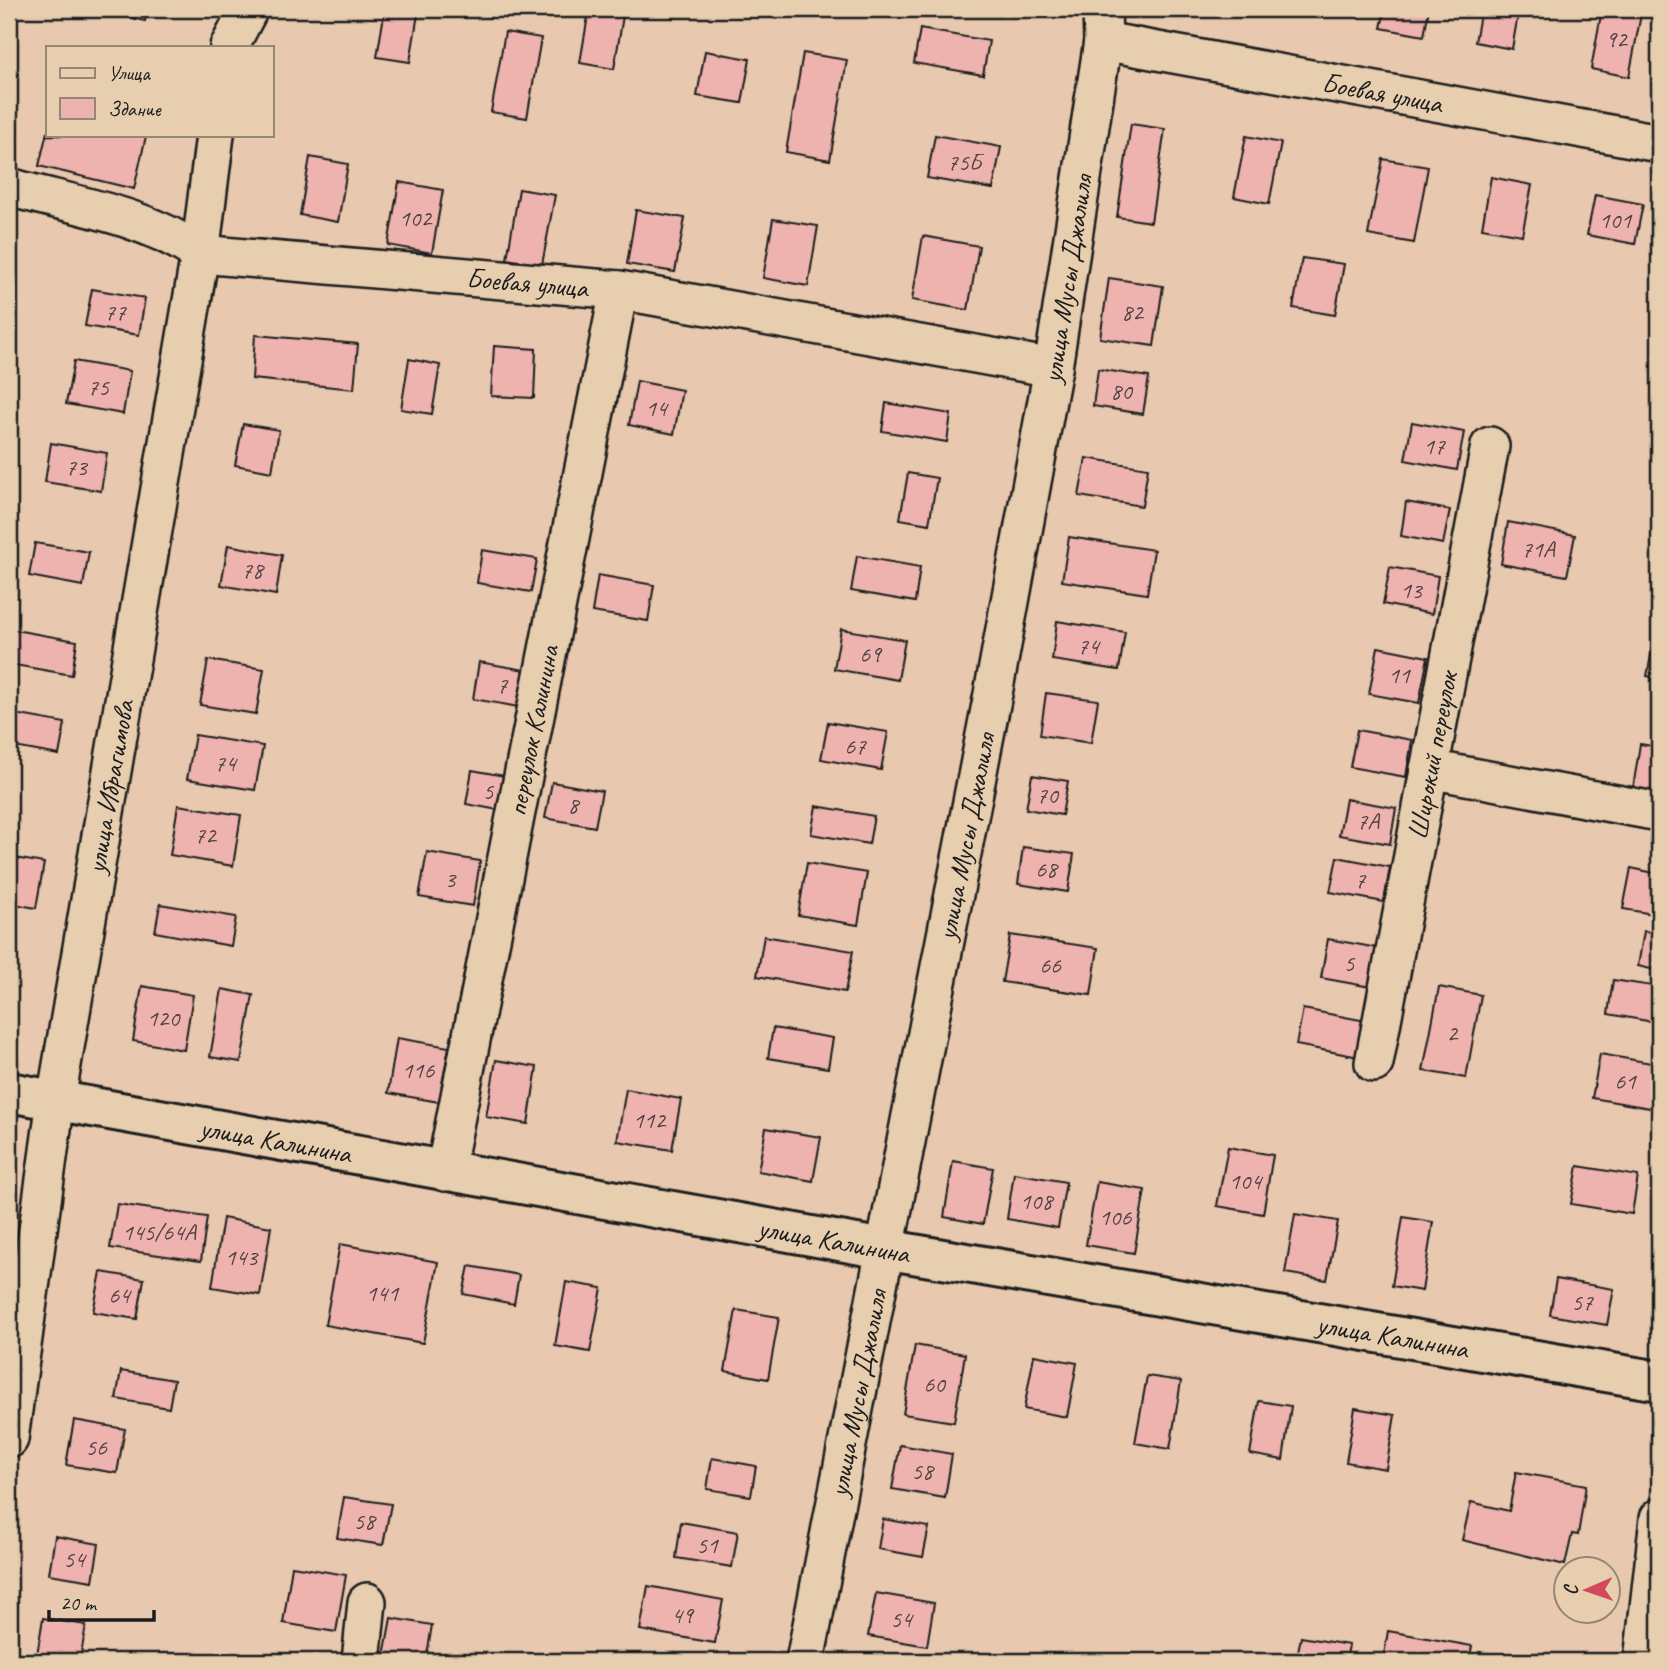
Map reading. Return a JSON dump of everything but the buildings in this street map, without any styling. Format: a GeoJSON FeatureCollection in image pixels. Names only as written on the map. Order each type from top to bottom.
{"type":"FeatureCollection","features":[{"type":"Feature","properties":{"kind":"main road","name":"улица Калинина"},"geometry":{"type":"LineString","coordinates":[[9,1093],[884,1249],[1659,1381]]}},
{"type":"Feature","properties":{"kind":"street"},"geometry":{"type":"LineString","coordinates":[[230,46],[248,9]]}},
{"type":"Feature","properties":{"kind":"street","name":"Боевая улица"},"geometry":{"type":"LineString","coordinates":[[1102,25],[1659,143]]}},
{"type":"Feature","properties":{"kind":"street","name":"улица Мусы Джалиля"},"geometry":{"type":"LineString","coordinates":[[805,1661],[993,694],[1052,368],[1102,25]]}},
{"type":"Feature","properties":{"kind":"street","name":"улица Ибрагимова"},"geometry":{"type":"LineString","coordinates":[[9,1439],[56,1100],[200,254],[215,136]]}},
{"type":"Feature","properties":{"kind":"street","name":"Боевая улица"},"geometry":{"type":"LineString","coordinates":[[9,187],[133,221],[179,238],[200,254],[619,290],[1052,368]]}},
{"type":"Feature","properties":{"kind":"street","name":"переулок Калинина"},"geometry":{"type":"LineString","coordinates":[[445,1172],[619,290]]}},
{"type":"Feature","properties":{"kind":"street","name":"Широкий переулок"},"geometry":{"type":"LineString","coordinates":[[1374,1063],[1490,446]]}},
{"type":"Feature","properties":{"kind":"street"},"geometry":{"type":"LineString","coordinates":[[1429,769],[1659,812]]}},
{"type":"Feature","properties":{"kind":"street"},"geometry":{"type":"LineString","coordinates":[[1643,1661],[1659,1518]]}},
{"type":"Feature","properties":{"kind":"street"},"geometry":{"type":"LineString","coordinates":[[361,1661],[367,1602]]}}]}
